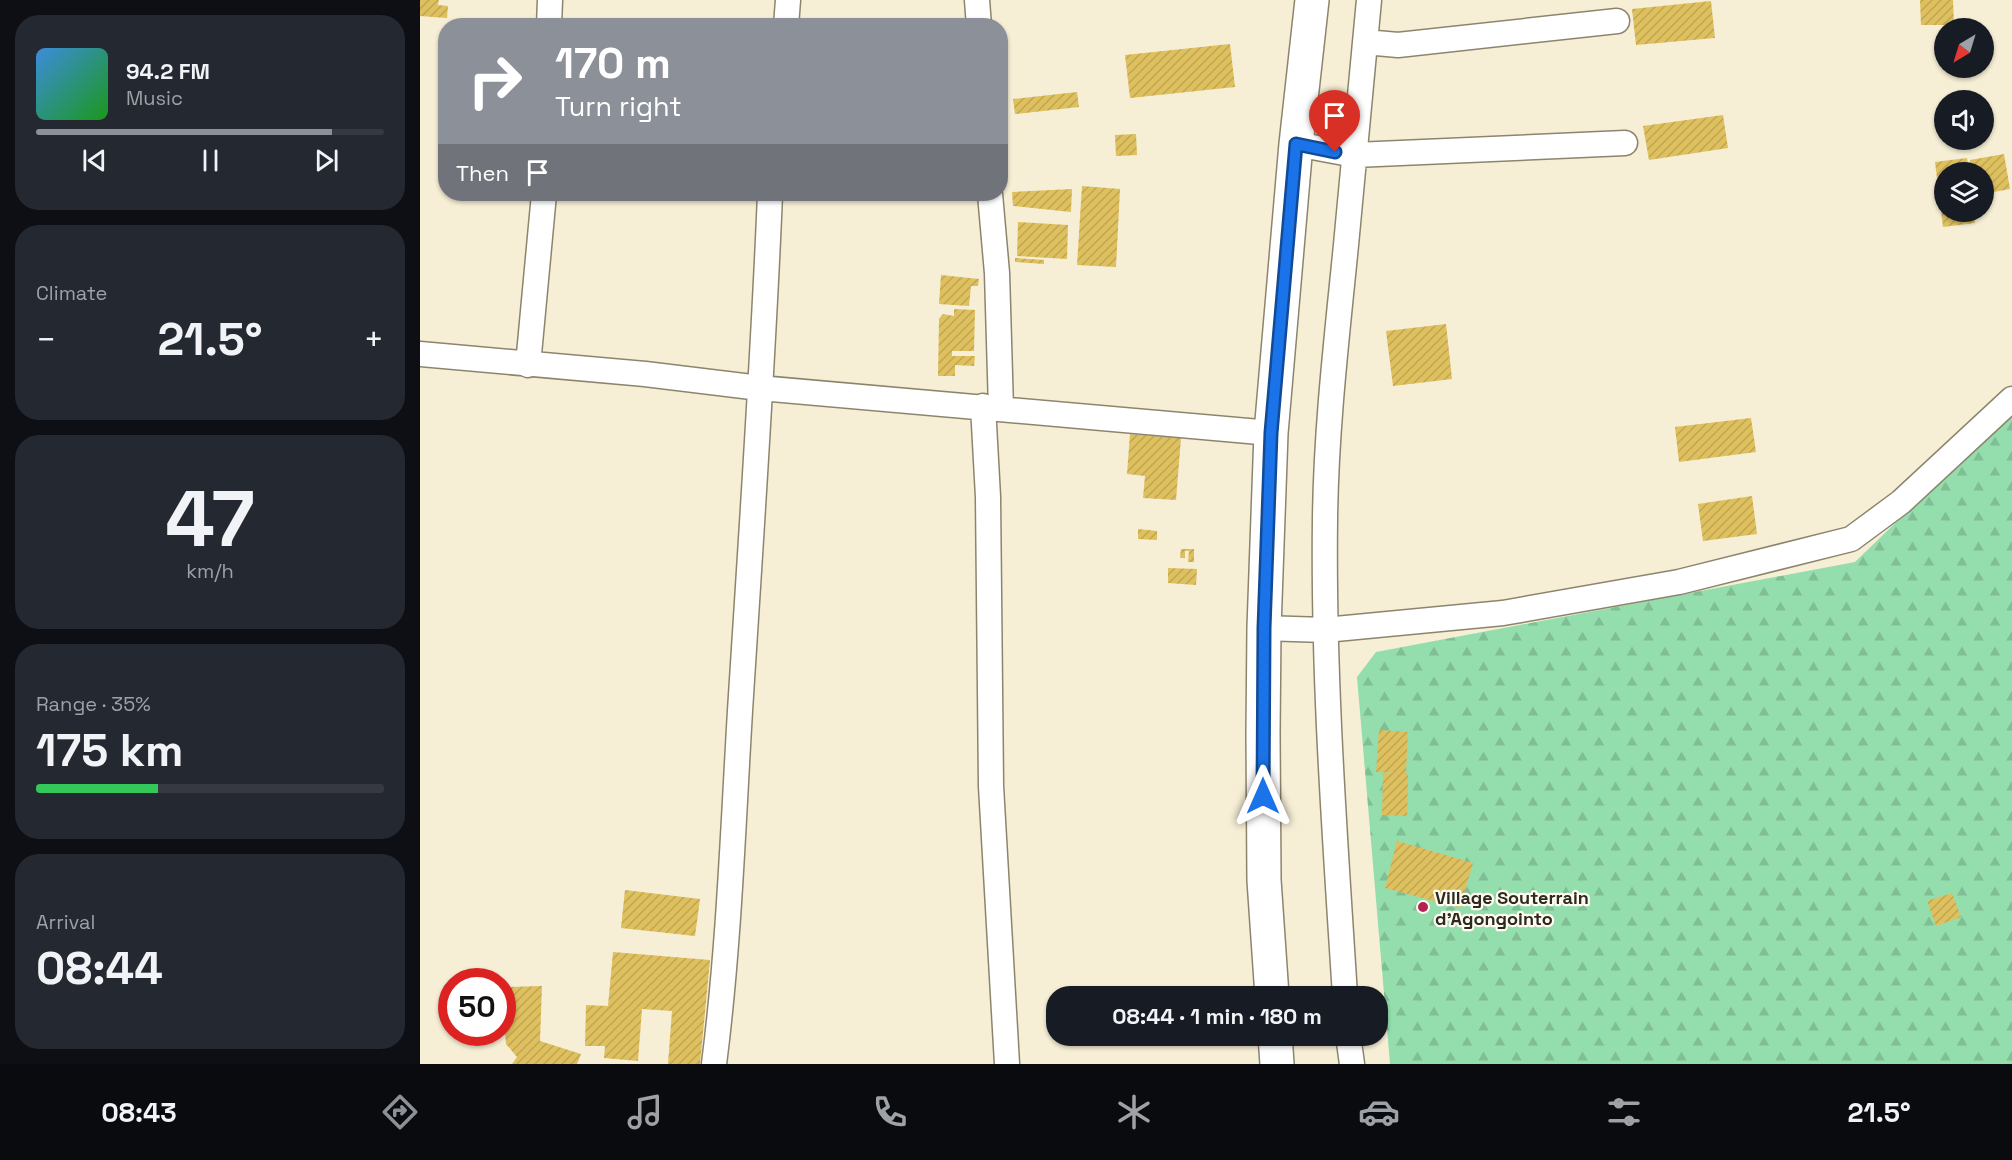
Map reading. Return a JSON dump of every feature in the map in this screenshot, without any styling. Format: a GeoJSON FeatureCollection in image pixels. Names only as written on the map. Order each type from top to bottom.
{"type":"FeatureCollection","features":[{"type":"Feature","properties":{"kind":"main road"},"geometry":{"type":"LineString","coordinates":[[1271,986],[1264,880],[1264,628],[1271,433],[1296,144],[1312,0]]}},
{"type":"Feature","properties":{"kind":"main road"},"geometry":{"type":"LineString","coordinates":[[1275,1046],[1276,1064]]}},
{"type":"Feature","properties":{"kind":"street"},"geometry":{"type":"LineString","coordinates":[[549,18],[550,0]]}},
{"type":"Feature","properties":{"kind":"street"},"geometry":{"type":"LineString","coordinates":[[787,18],[788,0]]}},
{"type":"Feature","properties":{"kind":"street"},"geometry":{"type":"LineString","coordinates":[[977,0],[978,18]]}},
{"type":"Feature","properties":{"kind":"street"},"geometry":{"type":"LineString","coordinates":[[1344,986],[1325,630],[1325,517],[1332,384],[1369,0]]}},
{"type":"Feature","properties":{"kind":"street"},"geometry":{"type":"LineString","coordinates":[[1365,42],[1398,45],[1617,21]]}},
{"type":"Feature","properties":{"kind":"street"},"geometry":{"type":"LineString","coordinates":[[1296,144],[1355,155],[1625,142]]}},
{"type":"Feature","properties":{"kind":"street"},"geometry":{"type":"LineString","coordinates":[[528,365],[543,201]]}},
{"type":"Feature","properties":{"kind":"street"},"geometry":{"type":"LineString","coordinates":[[714,1064],[721,1010],[728,910],[771,201]]}},
{"type":"Feature","properties":{"kind":"street"},"geometry":{"type":"LineString","coordinates":[[991,201],[997,273],[988,498],[991,786],[1007,1064]]}},
{"type":"Feature","properties":{"kind":"street"},"geometry":{"type":"LineString","coordinates":[[420,354],[645,374],[760,388],[1271,433]]}},
{"type":"Feature","properties":{"kind":"street"},"geometry":{"type":"LineString","coordinates":[[1264,628],[1325,630],[1503,613],[1679,582],[1851,539],[1901,502],[2012,399]]}},
{"type":"Feature","properties":{"kind":"street"},"geometry":{"type":"LineString","coordinates":[[1350,1046],[1352,1064]]}},
{"type":"Feature","properties":{"kind":"green space"},"geometry":{"type":"Polygon","coordinates":[[[2012,410],[2012,1064],[1390,1064],[1388,986],[1383,986],[1357,677],[1376,652],[1855,562],[2012,410]]]}},
{"type":"Feature","properties":{"kind":"building"},"geometry":{"type":"Polygon","coordinates":[[[420,0],[439,0],[438,5],[448,6],[447,18],[420,16],[420,0]]]}},
{"type":"Feature","properties":{"kind":"building"},"geometry":{"type":"Polygon","coordinates":[[[1920,0],[1953,0],[1954,18],[1934,18],[1934,25],[1921,25],[1920,0]]]}},
{"type":"Feature","properties":{"kind":"building"},"geometry":{"type":"Polygon","coordinates":[[[1711,1],[1715,38],[1636,45],[1632,9],[1711,1]]]}},
{"type":"Feature","properties":{"kind":"building"},"geometry":{"type":"Polygon","coordinates":[[[1230,44],[1235,87],[1130,98],[1125,55],[1230,44]]]}},
{"type":"Feature","properties":{"kind":"building"},"geometry":{"type":"Polygon","coordinates":[[[1077,92],[1079,107],[1015,114],[1013,99],[1077,92]]]}},
{"type":"Feature","properties":{"kind":"building"},"geometry":{"type":"Polygon","coordinates":[[[1723,115],[1728,148],[1649,160],[1643,126],[1723,115]]]}},
{"type":"Feature","properties":{"kind":"building"},"geometry":{"type":"Polygon","coordinates":[[[1136,134],[1137,155],[1116,156],[1115,135],[1136,134]]]}},
{"type":"Feature","properties":{"kind":"building"},"geometry":{"type":"Polygon","coordinates":[[[2004,154],[2010,189],[1994,192],[1994,162],[1970,162],[1970,160],[2004,154]]]}},
{"type":"Feature","properties":{"kind":"building"},"geometry":{"type":"Polygon","coordinates":[[[1967,158],[1968,162],[1935,162],[1967,158]]]}},
{"type":"Feature","properties":{"kind":"building"},"geometry":{"type":"Polygon","coordinates":[[[1082,186],[1120,189],[1116,267],[1077,265],[1082,186]]]}},
{"type":"Feature","properties":{"kind":"building"},"geometry":{"type":"Polygon","coordinates":[[[1072,189],[1071,212],[1013,206],[1012,192],[1072,189]]]}},
{"type":"Feature","properties":{"kind":"building"},"geometry":{"type":"Polygon","coordinates":[[[1018,222],[1068,225],[1067,259],[1017,256],[1018,222]]]}},
{"type":"Feature","properties":{"kind":"building"},"geometry":{"type":"Polygon","coordinates":[[[1942,222],[1975,222],[1975,223],[1943,227],[1942,222]]]}},
{"type":"Feature","properties":{"kind":"building"},"geometry":{"type":"Polygon","coordinates":[[[1015,258],[1044,260],[1044,264],[1015,262],[1015,258]]]}},
{"type":"Feature","properties":{"kind":"building"},"geometry":{"type":"Polygon","coordinates":[[[941,275],[979,279],[978,286],[971,286],[969,306],[939,304],[941,275]]]}},
{"type":"Feature","properties":{"kind":"building"},"geometry":{"type":"Polygon","coordinates":[[[954,309],[975,310],[974,351],[952,351],[952,356],[975,356],[974,366],[955,365],[955,376],[938,376],[939,319],[943,314],[954,316],[954,309]]]}},
{"type":"Feature","properties":{"kind":"building"},"geometry":{"type":"Polygon","coordinates":[[[1446,324],[1452,379],[1393,386],[1386,331],[1446,324]]]}},
{"type":"Feature","properties":{"kind":"building"},"geometry":{"type":"Polygon","coordinates":[[[1751,418],[1756,452],[1679,462],[1675,427],[1751,418]]]}},
{"type":"Feature","properties":{"kind":"building"},"geometry":{"type":"Polygon","coordinates":[[[1130,434],[1181,438],[1176,500],[1143,498],[1145,476],[1127,474],[1130,434]]]}},
{"type":"Feature","properties":{"kind":"building"},"geometry":{"type":"Polygon","coordinates":[[[1752,496],[1757,534],[1703,541],[1698,504],[1752,496]]]}},
{"type":"Feature","properties":{"kind":"building"},"geometry":{"type":"Polygon","coordinates":[[[1138,529],[1157,531],[1157,540],[1138,539],[1138,529]]]}},
{"type":"Feature","properties":{"kind":"building"},"geometry":{"type":"Polygon","coordinates":[[[1181,549],[1194,549],[1194,562],[1188,562],[1189,551],[1185,551],[1185,558],[1180,558],[1181,549]]]}},
{"type":"Feature","properties":{"kind":"building"},"geometry":{"type":"Polygon","coordinates":[[[1168,568],[1197,569],[1196,585],[1168,583],[1168,568]]]}},
{"type":"Feature","properties":{"kind":"building"},"geometry":{"type":"Polygon","coordinates":[[[1379,730],[1408,732],[1407,816],[1382,815],[1383,774],[1395,773],[1376,772],[1379,730]]]}},
{"type":"Feature","properties":{"kind":"building"},"geometry":{"type":"Polygon","coordinates":[[[1397,841],[1473,863],[1460,908],[1385,888],[1397,841]]]}},
{"type":"Feature","properties":{"kind":"building"},"geometry":{"type":"Polygon","coordinates":[[[625,890],[700,899],[695,936],[621,928],[625,890]]]}},
{"type":"Feature","properties":{"kind":"building"},"geometry":{"type":"Polygon","coordinates":[[[1952,893],[1961,917],[1936,926],[1927,901],[1952,893]]]}},
{"type":"Feature","properties":{"kind":"building"},"geometry":{"type":"Polygon","coordinates":[[[613,952],[710,960],[700,1064],[668,1064],[672,1011],[642,1009],[638,1061],[604,1058],[605,1046],[585,1046],[586,1005],[608,1006],[613,952]]]}},
{"type":"Feature","properties":{"kind":"building"},"geometry":{"type":"Polygon","coordinates":[[[542,986],[540,1041],[581,1054],[577,1064],[512,1064],[517,1057],[508,1046],[516,1046],[516,987],[542,986]]]}},
{"type":"Feature","properties":{"kind":"place","name":"Village Souterrain d'Agongointo"},"geometry":{"type":"Point","coordinates":[1423,907]}},
{"type":"Feature","properties":{"kind":"route"},"geometry":{"type":"LineString","coordinates":[[1263,796],[1264,628],[1271,433],[1296,144],[1335,152]]}}]}
